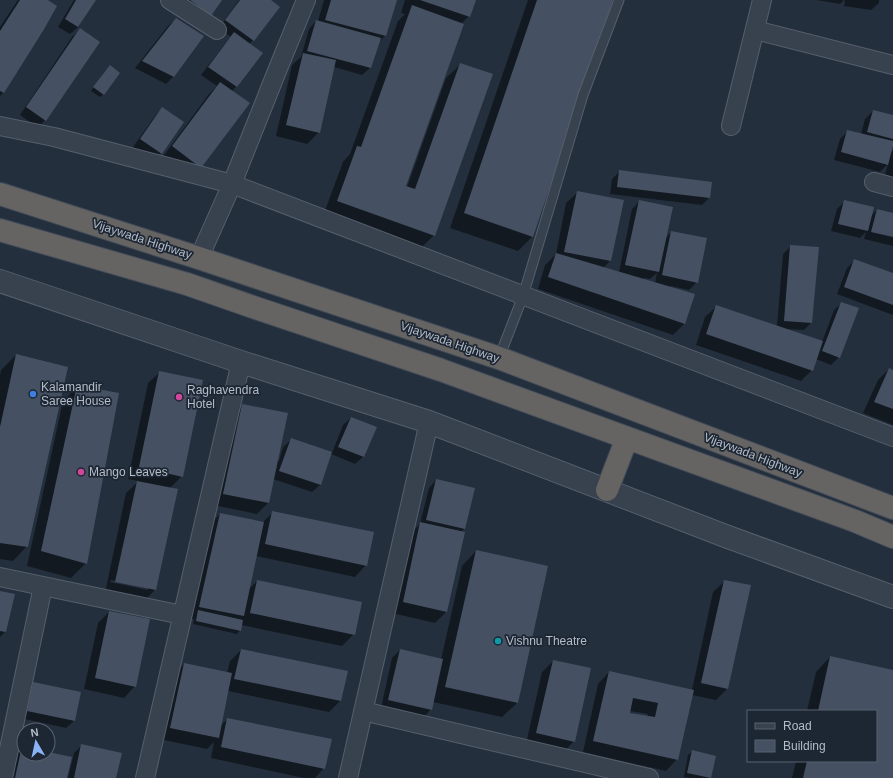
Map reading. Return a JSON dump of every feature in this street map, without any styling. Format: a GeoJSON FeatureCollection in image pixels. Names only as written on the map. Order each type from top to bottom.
{"type":"FeatureCollection","features":[{"type":"Feature","properties":{"kind":"highway","name":"Vijaywada Highway"},"geometry":{"type":"LineString","coordinates":[[0,194],[199,258],[499,358],[893,508]]}},
{"type":"Feature","properties":{"kind":"highway"},"geometry":{"type":"LineString","coordinates":[[0,230],[187,284],[441,370],[855,521],[893,537]]}},
{"type":"Feature","properties":{"kind":"highway"},"geometry":{"type":"LineString","coordinates":[[606,490],[627,438]]}},
{"type":"Feature","properties":{"kind":"highway"},"geometry":{"type":"LineString","coordinates":[[786,496],[797,471]]}},
{"type":"Feature","properties":{"kind":"street"},"geometry":{"type":"LineString","coordinates":[[170,0],[217,30]]}},
{"type":"Feature","properties":{"kind":"street"},"geometry":{"type":"LineString","coordinates":[[199,258],[232,184],[278,66],[306,0]]}},
{"type":"Feature","properties":{"kind":"street"},"geometry":{"type":"LineString","coordinates":[[731,126],[762,0]]}},
{"type":"Feature","properties":{"kind":"street"},"geometry":{"type":"LineString","coordinates":[[755,30],[893,65]]}},
{"type":"Feature","properties":{"kind":"street"},"geometry":{"type":"LineString","coordinates":[[0,126],[54,137],[232,184],[893,438]]}},
{"type":"Feature","properties":{"kind":"street"},"geometry":{"type":"LineString","coordinates":[[874,182],[893,187]]}},
{"type":"Feature","properties":{"kind":"street"},"geometry":{"type":"LineString","coordinates":[[0,281],[241,362],[428,422],[728,537],[893,597]]}},
{"type":"Feature","properties":{"kind":"street"},"geometry":{"type":"LineString","coordinates":[[145,778],[241,362]]}},
{"type":"Feature","properties":{"kind":"street"},"geometry":{"type":"LineString","coordinates":[[348,778],[428,422]]}},
{"type":"Feature","properties":{"kind":"street"},"geometry":{"type":"LineString","coordinates":[[0,577],[182,615]]}},
{"type":"Feature","properties":{"kind":"street"},"geometry":{"type":"LineString","coordinates":[[3,778],[43,586]]}},
{"type":"Feature","properties":{"kind":"street"},"geometry":{"type":"LineString","coordinates":[[363,711],[630,776],[649,778]]}},
{"type":"Feature","properties":{"kind":"lane"},"geometry":{"type":"LineString","coordinates":[[499,358],[523,296],[583,95],[618,0]]}},
{"type":"Feature","properties":{"kind":"building"},"geometry":{"type":"Polygon","coordinates":[[[20,0],[48,0],[57,6],[4,93],[0,91],[0,31],[20,0]]]}},
{"type":"Feature","properties":{"kind":"building"},"geometry":{"type":"Polygon","coordinates":[[[76,0],[96,0],[78,27],[65,19],[76,0]]]}},
{"type":"Feature","properties":{"kind":"building"},"geometry":{"type":"Polygon","coordinates":[[[190,0],[222,0],[211,16],[190,0]]]}},
{"type":"Feature","properties":{"kind":"building"},"geometry":{"type":"Polygon","coordinates":[[[240,0],[271,0],[280,7],[254,41],[225,20],[240,0]]]}},
{"type":"Feature","properties":{"kind":"building"},"geometry":{"type":"Polygon","coordinates":[[[331,0],[397,0],[386,36],[325,20],[331,0]]]}},
{"type":"Feature","properties":{"kind":"building"},"geometry":{"type":"Polygon","coordinates":[[[420,0],[476,0],[470,17],[420,0]]]}},
{"type":"Feature","properties":{"kind":"building"},"geometry":{"type":"Polygon","coordinates":[[[537,0],[613,0],[533,237],[464,213],[537,0]]]}},
{"type":"Feature","properties":{"kind":"building"},"geometry":{"type":"Polygon","coordinates":[[[412,5],[464,24],[406,186],[415,189],[460,63],[493,74],[435,236],[337,201],[357,146],[361,147],[412,5]]]}},
{"type":"Feature","properties":{"kind":"building"},"geometry":{"type":"Polygon","coordinates":[[[176,18],[204,36],[174,77],[142,61],[176,18]]]}},
{"type":"Feature","properties":{"kind":"building"},"geometry":{"type":"Polygon","coordinates":[[[316,20],[381,38],[371,68],[307,51],[316,20]]]}},
{"type":"Feature","properties":{"kind":"building"},"geometry":{"type":"Polygon","coordinates":[[[80,28],[100,42],[46,121],[26,107],[80,28]]]}},
{"type":"Feature","properties":{"kind":"building"},"geometry":{"type":"Polygon","coordinates":[[[234,32],[263,53],[237,87],[208,67],[234,32]]]}},
{"type":"Feature","properties":{"kind":"building"},"geometry":{"type":"Polygon","coordinates":[[[303,53],[336,60],[320,133],[286,125],[303,53]]]}},
{"type":"Feature","properties":{"kind":"building"},"geometry":{"type":"Polygon","coordinates":[[[110,65],[120,73],[104,95],[93,87],[110,65]]]}},
{"type":"Feature","properties":{"kind":"building"},"geometry":{"type":"Polygon","coordinates":[[[220,82],[250,103],[201,168],[172,146],[220,82]]]}},
{"type":"Feature","properties":{"kind":"building"},"geometry":{"type":"Polygon","coordinates":[[[162,107],[184,122],[162,154],[140,139],[162,107]]]}},
{"type":"Feature","properties":{"kind":"building"},"geometry":{"type":"Polygon","coordinates":[[[873,110],[893,115],[893,139],[867,132],[873,110]]]}},
{"type":"Feature","properties":{"kind":"building"},"geometry":{"type":"Polygon","coordinates":[[[847,130],[893,141],[888,165],[841,152],[847,130]]]}},
{"type":"Feature","properties":{"kind":"building"},"geometry":{"type":"Polygon","coordinates":[[[619,170],[712,182],[710,198],[617,187],[619,170]]]}},
{"type":"Feature","properties":{"kind":"building"},"geometry":{"type":"Polygon","coordinates":[[[577,191],[624,200],[611,261],[564,252],[577,191]]]}},
{"type":"Feature","properties":{"kind":"building"},"geometry":{"type":"Polygon","coordinates":[[[639,200],[673,207],[659,272],[625,265],[639,200]]]}},
{"type":"Feature","properties":{"kind":"building"},"geometry":{"type":"Polygon","coordinates":[[[844,200],[874,207],[868,231],[838,224],[844,200]]]}},
{"type":"Feature","properties":{"kind":"building"},"geometry":{"type":"Polygon","coordinates":[[[877,209],[893,213],[893,237],[871,232],[877,209]]]}},
{"type":"Feature","properties":{"kind":"building"},"geometry":{"type":"Polygon","coordinates":[[[671,231],[707,238],[698,283],[662,275],[671,231]]]}},
{"type":"Feature","properties":{"kind":"building"},"geometry":{"type":"Polygon","coordinates":[[[790,245],[819,247],[812,323],[784,321],[790,245]]]}},
{"type":"Feature","properties":{"kind":"building"},"geometry":{"type":"Polygon","coordinates":[[[556,253],[695,294],[685,324],[548,277],[556,253]]]}},
{"type":"Feature","properties":{"kind":"building"},"geometry":{"type":"Polygon","coordinates":[[[854,259],[893,273],[893,305],[844,287],[854,259]]]}},
{"type":"Feature","properties":{"kind":"building"},"geometry":{"type":"Polygon","coordinates":[[[841,302],[859,308],[840,358],[822,351],[841,302]]]}},
{"type":"Feature","properties":{"kind":"building"},"geometry":{"type":"Polygon","coordinates":[[[716,305],[823,341],[813,371],[706,334],[716,305]]]}},
{"type":"Feature","properties":{"kind":"building"},"geometry":{"type":"Polygon","coordinates":[[[16,354],[68,367],[28,547],[0,543],[0,427],[16,354]]]}},
{"type":"Feature","properties":{"kind":"building"},"geometry":{"type":"Polygon","coordinates":[[[889,368],[893,370],[893,409],[874,402],[889,368]]]}},
{"type":"Feature","properties":{"kind":"building"},"geometry":{"type":"Polygon","coordinates":[[[159,371],[203,380],[183,477],[139,467],[159,371]]]}},
{"type":"Feature","properties":{"kind":"building","name":"Mango Leaves"},"geometry":{"type":"Polygon","coordinates":[[[77,385],[119,393],[87,564],[41,551],[77,385]]]}},
{"type":"Feature","properties":{"kind":"building"},"geometry":{"type":"Polygon","coordinates":[[[242,404],[288,413],[269,503],[223,494],[242,404]]]}},
{"type":"Feature","properties":{"kind":"building"},"geometry":{"type":"Polygon","coordinates":[[[351,417],[377,427],[364,457],[338,447],[351,417]]]}},
{"type":"Feature","properties":{"kind":"building"},"geometry":{"type":"Polygon","coordinates":[[[291,438],[332,452],[321,485],[279,471],[291,438]]]}},
{"type":"Feature","properties":{"kind":"building"},"geometry":{"type":"Polygon","coordinates":[[[436,479],[475,488],[465,529],[426,520],[436,479]]]}},
{"type":"Feature","properties":{"kind":"building"},"geometry":{"type":"Polygon","coordinates":[[[137,481],[178,489],[156,590],[115,582],[137,481]]]}},
{"type":"Feature","properties":{"kind":"building"},"geometry":{"type":"Polygon","coordinates":[[[272,511],[374,532],[367,566],[265,544],[272,511]]]}},
{"type":"Feature","properties":{"kind":"building"},"geometry":{"type":"Polygon","coordinates":[[[220,513],[264,522],[244,616],[199,607],[220,513]]]}},
{"type":"Feature","properties":{"kind":"building"},"geometry":{"type":"Polygon","coordinates":[[[420,522],[465,532],[447,612],[403,602],[420,522]]]}},
{"type":"Feature","properties":{"kind":"building"},"geometry":{"type":"Polygon","coordinates":[[[476,550],[548,566],[518,703],[445,687],[476,550]]]}},
{"type":"Feature","properties":{"kind":"building"},"geometry":{"type":"Polygon","coordinates":[[[257,580],[362,602],[355,635],[250,613],[257,580]]]}},
{"type":"Feature","properties":{"kind":"building"},"geometry":{"type":"Polygon","coordinates":[[[724,580],[751,585],[728,689],[701,683],[724,580]]]}},
{"type":"Feature","properties":{"kind":"building"},"geometry":{"type":"Polygon","coordinates":[[[0,591],[15,594],[6,632],[0,631],[0,591]]]}},
{"type":"Feature","properties":{"kind":"building"},"geometry":{"type":"Polygon","coordinates":[[[198,610],[243,620],[241,631],[196,621],[198,610]]]}},
{"type":"Feature","properties":{"kind":"building"},"geometry":{"type":"Polygon","coordinates":[[[109,611],[150,619],[136,687],[95,678],[109,611]]]}},
{"type":"Feature","properties":{"kind":"building"},"geometry":{"type":"Polygon","coordinates":[[[241,649],[348,671],[341,701],[234,679],[241,649]]]}},
{"type":"Feature","properties":{"kind":"building"},"geometry":{"type":"Polygon","coordinates":[[[400,649],[443,659],[432,710],[388,700],[400,649]]]}},
{"type":"Feature","properties":{"kind":"building"},"geometry":{"type":"Polygon","coordinates":[[[830,656],[893,670],[893,778],[803,778],[807,762],[877,762],[877,710],[818,710],[830,656]]]}},
{"type":"Feature","properties":{"kind":"building"},"geometry":{"type":"Polygon","coordinates":[[[553,660],[591,668],[575,742],[536,733],[553,660]]]}},
{"type":"Feature","properties":{"kind":"building"},"geometry":{"type":"Polygon","coordinates":[[[184,663],[232,673],[219,738],[170,728],[184,663]]]}},
{"type":"Feature","properties":{"kind":"building"},"geometry":{"type":"Polygon","coordinates":[[[609,671],[694,690],[678,760],[593,741],[609,671]],[[633,698],[630,713],[655,717],[658,703],[633,698]]]}},
{"type":"Feature","properties":{"kind":"building"},"geometry":{"type":"Polygon","coordinates":[[[33,682],[81,692],[75,721],[27,711],[33,682]]]}},
{"type":"Feature","properties":{"kind":"building"},"geometry":{"type":"Polygon","coordinates":[[[227,718],[332,739],[325,769],[221,747],[227,718]]]}},
{"type":"Feature","properties":{"kind":"building"},"geometry":{"type":"Polygon","coordinates":[[[81,744],[122,753],[116,778],[74,778],[81,744]]]}},
{"type":"Feature","properties":{"kind":"building"},"geometry":{"type":"Polygon","coordinates":[[[692,750],[716,756],[711,778],[687,773],[692,750]]]}},
{"type":"Feature","properties":{"kind":"building"},"geometry":{"type":"Polygon","coordinates":[[[56,754],[72,757],[67,778],[15,778],[18,762],[56,762],[56,754]]]}},
{"type":"Feature","properties":{"kind":"place","name":"Kalamandir Saree House"},"geometry":{"type":"Point","coordinates":[33,394]}},
{"type":"Feature","properties":{"kind":"place","name":"Raghavendra Hotel"},"geometry":{"type":"Point","coordinates":[179,397]}},
{"type":"Feature","properties":{"kind":"place","name":"Mango Leaves"},"geometry":{"type":"Point","coordinates":[81,472]}},
{"type":"Feature","properties":{"kind":"place","name":"Vishnu Theatre"},"geometry":{"type":"Point","coordinates":[498,641]}}]}
